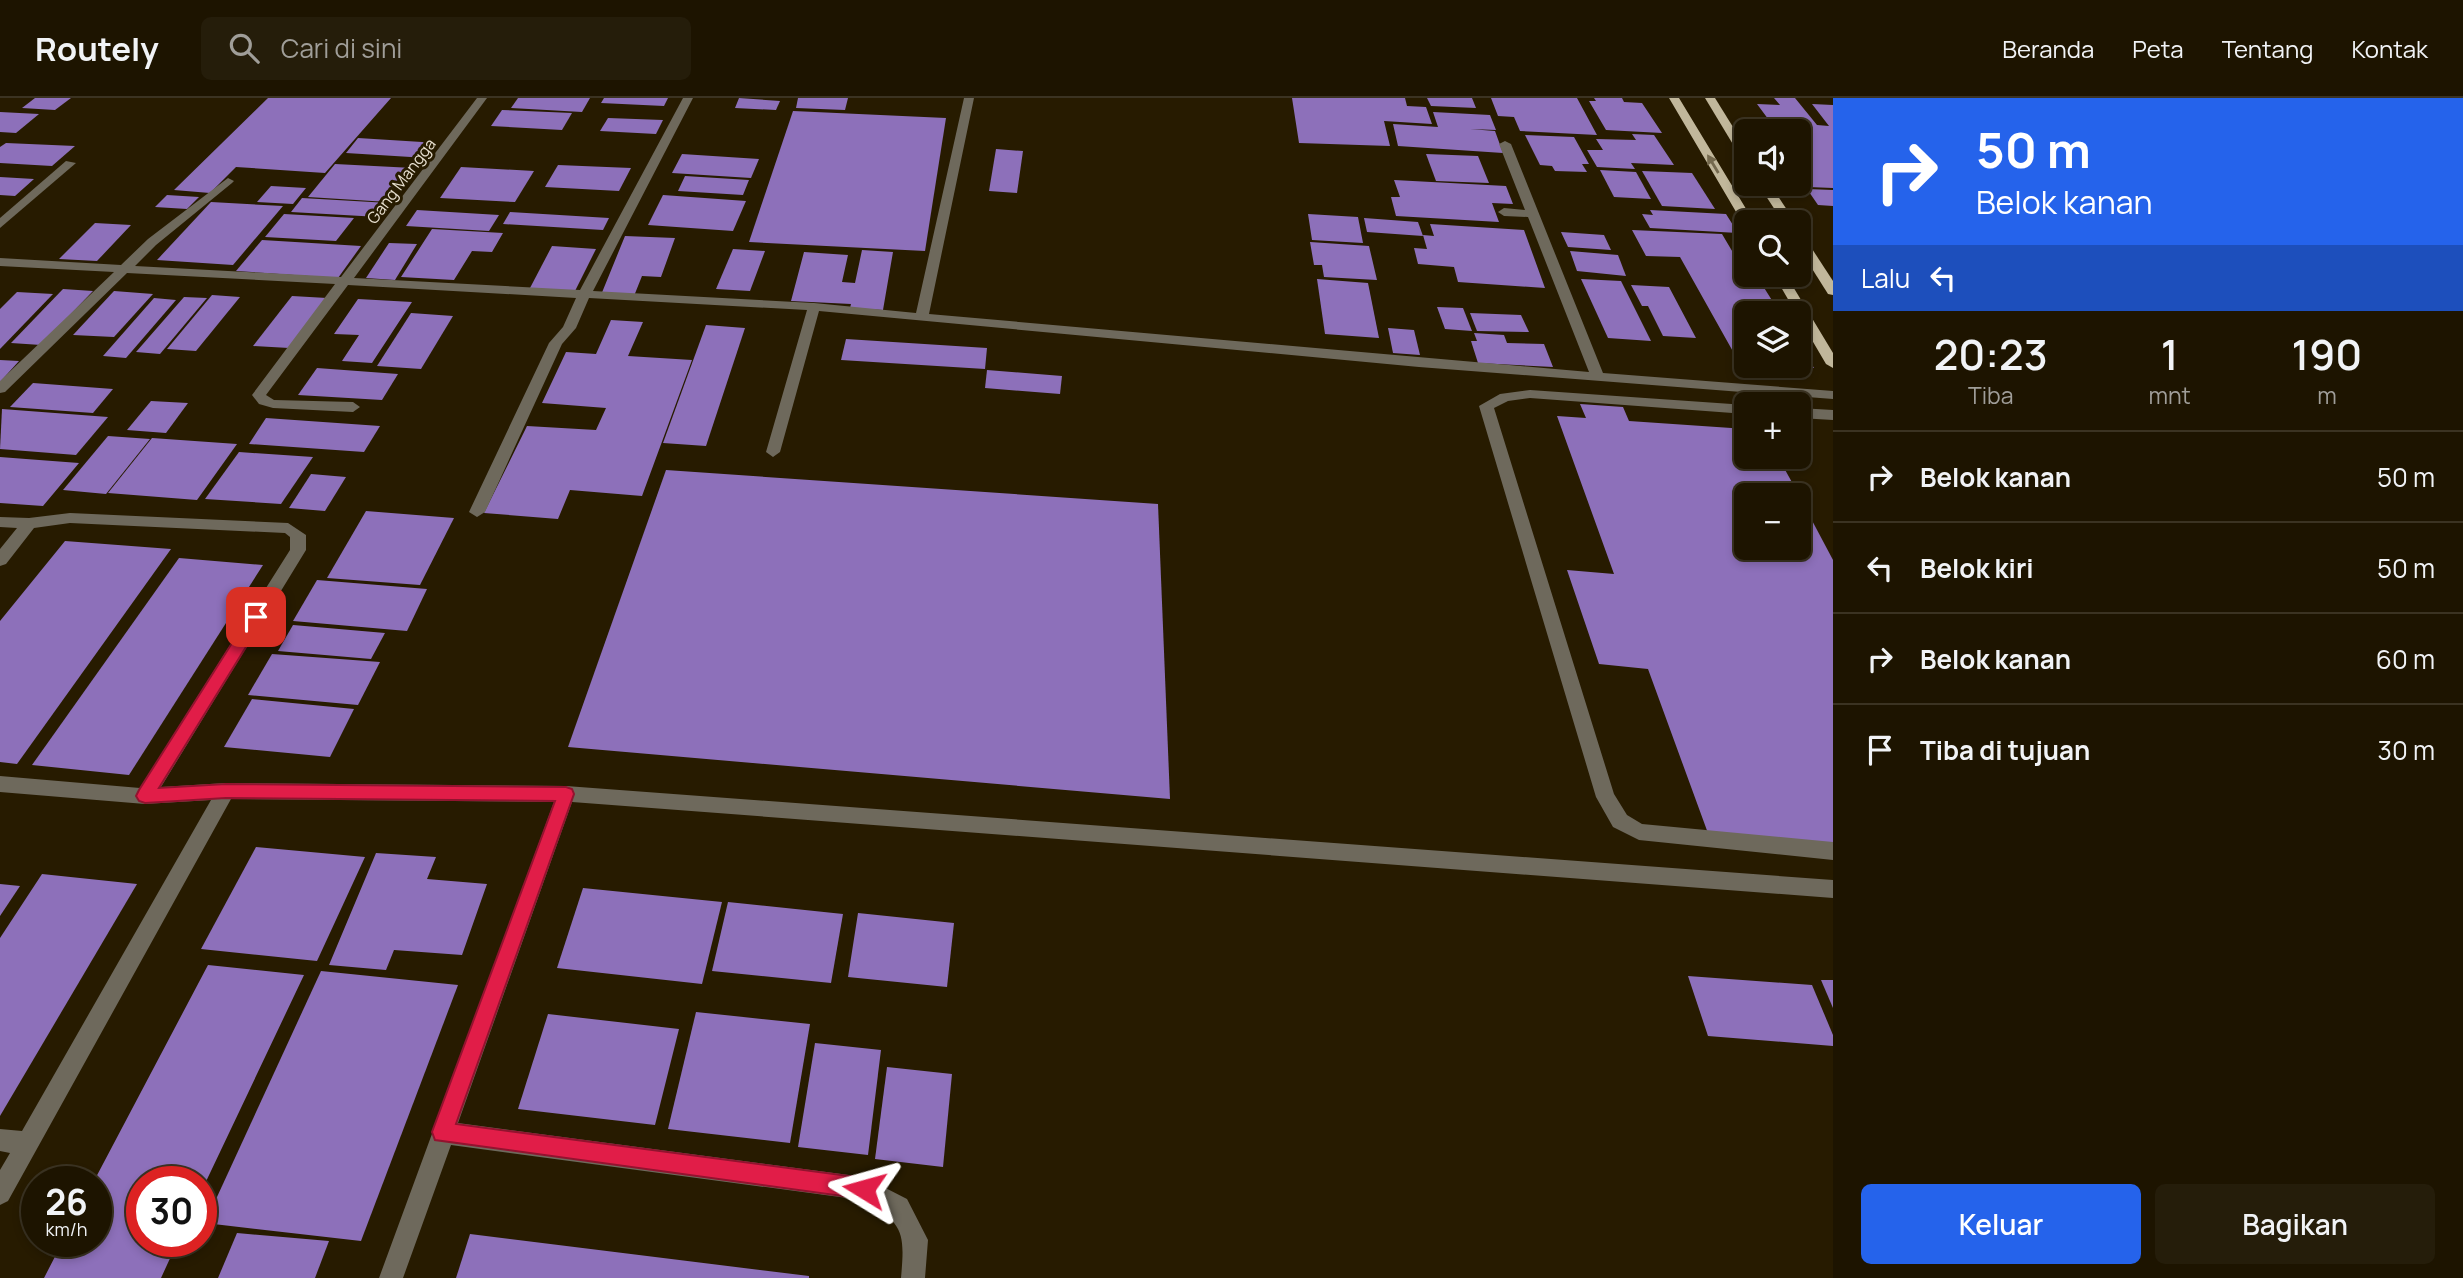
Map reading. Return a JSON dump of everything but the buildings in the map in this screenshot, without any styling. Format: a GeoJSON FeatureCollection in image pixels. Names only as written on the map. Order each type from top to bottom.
{"type":"FeatureCollection","features":[{"type":"Feature","properties":{"kind":"main road"},"geometry":{"type":"LineString","coordinates":[[1674,98],[1741,210]]}},
{"type":"Feature","properties":{"kind":"main road"},"geometry":{"type":"LineString","coordinates":[[1710,98],[1734,137]]}},
{"type":"Feature","properties":{"kind":"main road"},"geometry":{"type":"LineString","coordinates":[[1811,257],[1833,291]]}},
{"type":"Feature","properties":{"kind":"main road"},"geometry":{"type":"LineString","coordinates":[[1787,287],[1833,364]]}},
{"type":"Feature","properties":{"kind":"street","name":"Gang Mangga"},"geometry":{"type":"LineString","coordinates":[[353,407],[273,404],[264,401],[259,395],[482,98]]}},
{"type":"Feature","properties":{"kind":"street"},"geometry":{"type":"LineString","coordinates":[[477,512],[556,343],[569,328],[688,98]]}},
{"type":"Feature","properties":{"kind":"street"},"geometry":{"type":"LineString","coordinates":[[922,316],[969,98]]}},
{"type":"Feature","properties":{"kind":"street"},"geometry":{"type":"LineString","coordinates":[[1505,144],[1597,376]]}},
{"type":"Feature","properties":{"kind":"street"},"geometry":{"type":"LineString","coordinates":[[0,224],[70,163]]}},
{"type":"Feature","properties":{"kind":"street"},"geometry":{"type":"LineString","coordinates":[[0,389],[122,270],[228,181]]}},
{"type":"Feature","properties":{"kind":"street"},"geometry":{"type":"LineString","coordinates":[[1504,212],[1531,214]]}},
{"type":"Feature","properties":{"kind":"street"},"geometry":{"type":"LineString","coordinates":[[0,262],[814,307],[1419,363],[1833,395]]}},
{"type":"Feature","properties":{"kind":"street"},"geometry":{"type":"LineString","coordinates":[[773,452],[814,307]]}},
{"type":"Feature","properties":{"kind":"street"},"geometry":{"type":"LineString","coordinates":[[1734,408],[1530,394],[1505,397],[1486,406],[1605,797],[1620,821],[1639,832],[1833,851]]}},
{"type":"Feature","properties":{"kind":"street"},"geometry":{"type":"LineString","coordinates":[[1811,414],[1833,415]]}},
{"type":"Feature","properties":{"kind":"street"},"geometry":{"type":"LineString","coordinates":[[0,522],[29,523],[70,518],[288,528],[298,535],[298,550],[145,796]]}},
{"type":"Feature","properties":{"kind":"street"},"geometry":{"type":"LineString","coordinates":[[0,560],[29,523]]}},
{"type":"Feature","properties":{"kind":"street"},"geometry":{"type":"LineString","coordinates":[[0,784],[145,796],[226,791],[566,794],[1833,889]]}},
{"type":"Feature","properties":{"kind":"street"},"geometry":{"type":"LineString","coordinates":[[0,1193],[226,791]]}},
{"type":"Feature","properties":{"kind":"street"},"geometry":{"type":"LineString","coordinates":[[391,1278],[566,794]]}},
{"type":"Feature","properties":{"kind":"street"},"geometry":{"type":"LineString","coordinates":[[442,1132],[864,1189],[899,1207],[916,1240],[913,1278]]}},
{"type":"Feature","properties":{"kind":"street"},"geometry":{"type":"LineString","coordinates":[[0,1139],[28,1143]]}},
{"type":"Feature","properties":{"kind":"route"},"geometry":{"type":"LineString","coordinates":[[256,617],[145,796],[226,791],[566,794],[442,1132],[864,1189]]}}]}
